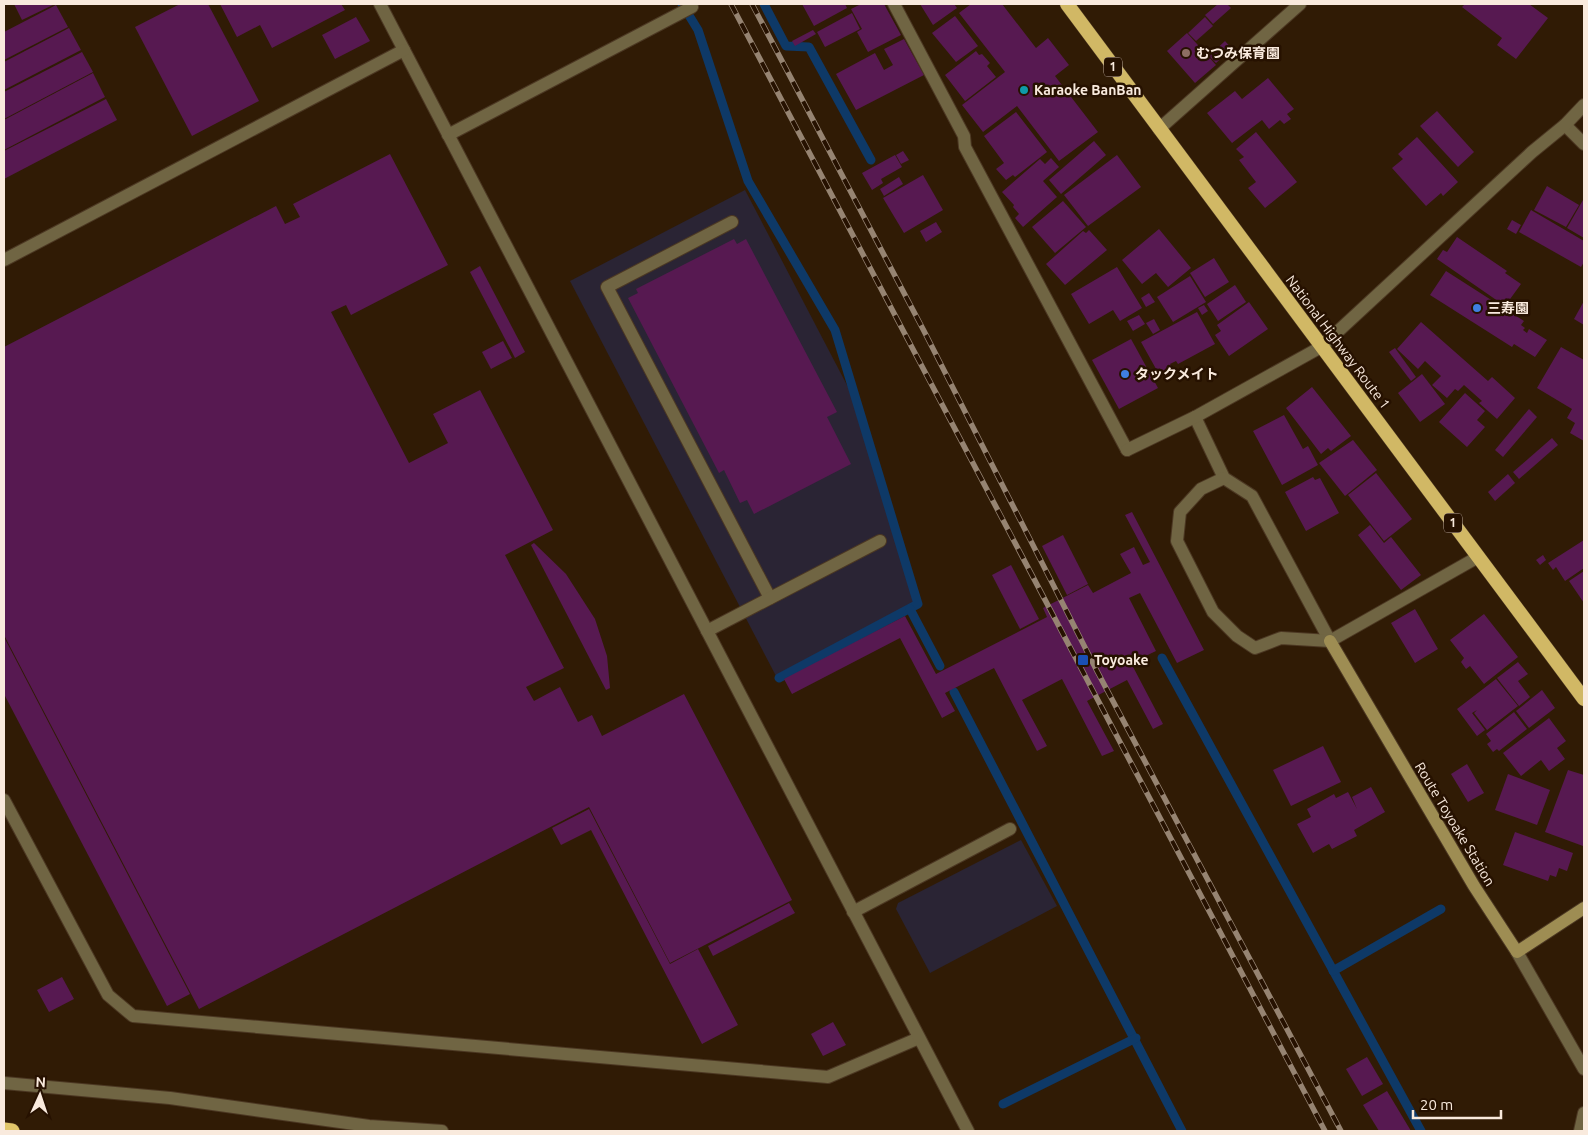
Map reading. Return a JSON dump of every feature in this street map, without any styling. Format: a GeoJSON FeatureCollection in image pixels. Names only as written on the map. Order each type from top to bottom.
{"type":"FeatureCollection","features":[{"type":"Feature","properties":{"kind":"highway","name":"National Highway Route 1"},"geometry":{"type":"LineString","coordinates":[[1067,4],[1584,699]]}},
{"type":"Feature","properties":{"kind":"highway"},"geometry":{"type":"LineString","coordinates":[[4,1130],[12,1131]]}},
{"type":"Feature","properties":{"kind":"main road","name":"Route Toyoake Station"},"geometry":{"type":"LineString","coordinates":[[1330,641],[1474,886],[1517,952]]}},
{"type":"Feature","properties":{"kind":"main road"},"geometry":{"type":"LineString","coordinates":[[1517,952],[1584,908]]}},
{"type":"Feature","properties":{"kind":"street"},"geometry":{"type":"LineString","coordinates":[[380,4],[968,1131]]}},
{"type":"Feature","properties":{"kind":"street"},"geometry":{"type":"LineString","coordinates":[[894,4],[964,136],[965,146],[1127,450],[1195,417],[1321,347],[1532,152],[1565,125],[1584,105]]}},
{"type":"Feature","properties":{"kind":"street"},"geometry":{"type":"LineString","coordinates":[[1159,129],[1300,4]]}},
{"type":"Feature","properties":{"kind":"street"},"geometry":{"type":"LineString","coordinates":[[448,135],[692,7]]}},
{"type":"Feature","properties":{"kind":"street"},"geometry":{"type":"LineString","coordinates":[[4,260],[404,50]]}},
{"type":"Feature","properties":{"kind":"street"},"geometry":{"type":"LineString","coordinates":[[1565,125],[1584,144]]}},
{"type":"Feature","properties":{"kind":"street"},"geometry":{"type":"LineString","coordinates":[[732,222],[607,287],[770,598]]}},
{"type":"Feature","properties":{"kind":"street"},"geometry":{"type":"LineString","coordinates":[[1195,417],[1224,478],[1252,496],[1330,641]]}},
{"type":"Feature","properties":{"kind":"street"},"geometry":{"type":"LineString","coordinates":[[1224,478],[1201,489],[1180,512],[1177,541],[1213,612],[1237,636],[1254,648],[1281,638],[1330,641],[1478,557]]}},
{"type":"Feature","properties":{"kind":"street"},"geometry":{"type":"LineString","coordinates":[[707,631],[880,541]]}},
{"type":"Feature","properties":{"kind":"street"},"geometry":{"type":"LineString","coordinates":[[4,800],[108,995],[133,1016],[828,1077],[919,1038]]}},
{"type":"Feature","properties":{"kind":"street"},"geometry":{"type":"LineString","coordinates":[[853,912],[1010,829]]}},
{"type":"Feature","properties":{"kind":"street"},"geometry":{"type":"LineString","coordinates":[[1517,952],[1584,1069]]}},
{"type":"Feature","properties":{"kind":"street"},"geometry":{"type":"LineString","coordinates":[[4,1084],[170,1098],[369,1129],[442,1131]]}},
{"type":"Feature","properties":{"kind":"street"},"geometry":{"type":"LineString","coordinates":[[1580,1131],[1584,1113]]}},
{"type":"Feature","properties":{"kind":"shaded area"},"geometry":{"type":"Polygon","coordinates":[[[745,190],[849,389],[915,602],[776,676],[570,281],[745,190]]]}},
{"type":"Feature","properties":{"kind":"shaded area"},"geometry":{"type":"Polygon","coordinates":[[[1021,840],[1057,906],[930,973],[896,909],[898,903],[1021,840]]]}},
{"type":"Feature","properties":{"kind":"building"},"geometry":{"type":"Polygon","coordinates":[[[14,4],[55,4],[22,20],[14,4]]]}},
{"type":"Feature","properties":{"kind":"building"},"geometry":{"type":"Polygon","coordinates":[[[180,4],[208,4],[259,101],[192,136],[135,27],[180,4]]]}},
{"type":"Feature","properties":{"kind":"building"},"geometry":{"type":"Polygon","coordinates":[[[220,4],[341,4],[345,10],[272,48],[260,25],[237,37],[220,4]]]}},
{"type":"Feature","properties":{"kind":"building"},"geometry":{"type":"Polygon","coordinates":[[[802,4],[845,4],[847,8],[814,26],[802,4]]]}},
{"type":"Feature","properties":{"kind":"building"},"geometry":{"type":"Polygon","coordinates":[[[861,4],[884,4],[901,35],[868,52],[857,32],[862,29],[851,9],[861,4]]]}},
{"type":"Feature","properties":{"kind":"building"},"geometry":{"type":"Polygon","coordinates":[[[920,4],[954,4],[957,8],[933,25],[920,4]]]}},
{"type":"Feature","properties":{"kind":"building","name":"Karaoke BanBan"},"geometry":{"type":"Polygon","coordinates":[[[971,4],[1002,4],[1036,48],[1048,38],[1069,65],[1055,76],[1098,132],[1059,161],[1017,106],[983,132],[962,105],[1005,72],[959,13],[971,4]]]}},
{"type":"Feature","properties":{"kind":"building"},"geometry":{"type":"Polygon","coordinates":[[[1218,4],[1227,4],[1231,8],[1213,24],[1205,15],[1218,4]]]}},
{"type":"Feature","properties":{"kind":"building"},"geometry":{"type":"Polygon","coordinates":[[[1465,4],[1529,4],[1548,18],[1516,59],[1497,45],[1502,38],[1462,7],[1465,4]]]}},
{"type":"Feature","properties":{"kind":"building"},"geometry":{"type":"Polygon","coordinates":[[[56,5],[68,27],[4,60],[4,32],[56,5]]]}},
{"type":"Feature","properties":{"kind":"building"},"geometry":{"type":"Polygon","coordinates":[[[852,13],[860,29],[825,47],[817,32],[852,13]]]}},
{"type":"Feature","properties":{"kind":"building"},"geometry":{"type":"Polygon","coordinates":[[[955,16],[978,46],[956,62],[932,33],[955,16]]]}},
{"type":"Feature","properties":{"kind":"building"},"geometry":{"type":"Polygon","coordinates":[[[356,17],[370,41],[335,59],[322,35],[356,17]]]}},
{"type":"Feature","properties":{"kind":"building"},"geometry":{"type":"Polygon","coordinates":[[[1205,17],[1213,26],[1196,41],[1188,33],[1205,17]]]}},
{"type":"Feature","properties":{"kind":"building"},"geometry":{"type":"Polygon","coordinates":[[[69,28],[81,50],[4,90],[4,62],[69,28]]]}},
{"type":"Feature","properties":{"kind":"building"},"geometry":{"type":"Polygon","coordinates":[[[813,30],[816,34],[795,46],[792,41],[813,30]]]}},
{"type":"Feature","properties":{"kind":"building"},"geometry":{"type":"Polygon","coordinates":[[[1187,33],[1216,65],[1195,83],[1167,51],[1187,33]]]}},
{"type":"Feature","properties":{"kind":"building"},"geometry":{"type":"Polygon","coordinates":[[[904,39],[924,75],[856,110],[836,74],[875,53],[884,70],[893,65],[884,49],[904,39]]]}},
{"type":"Feature","properties":{"kind":"building"},"geometry":{"type":"Polygon","coordinates":[[[1225,41],[1232,49],[1216,63],[1209,56],[1225,41]]]}},
{"type":"Feature","properties":{"kind":"building"},"geometry":{"type":"Polygon","coordinates":[[[976,51],[979,55],[982,54],[990,63],[987,66],[996,77],[965,101],[945,75],[976,51]]]}},
{"type":"Feature","properties":{"kind":"building"},"geometry":{"type":"Polygon","coordinates":[[[82,52],[93,72],[4,119],[4,92],[82,52]]]}},
{"type":"Feature","properties":{"kind":"building"},"geometry":{"type":"Polygon","coordinates":[[[93,73],[105,97],[4,150],[4,120],[93,73]]]}},
{"type":"Feature","properties":{"kind":"building"},"geometry":{"type":"Polygon","coordinates":[[[1268,78],[1294,109],[1287,114],[1291,119],[1284,124],[1280,120],[1269,129],[1262,120],[1232,143],[1207,113],[1235,91],[1242,99],[1268,78]]]}},
{"type":"Feature","properties":{"kind":"building"},"geometry":{"type":"Polygon","coordinates":[[[106,99],[117,120],[4,179],[4,151],[106,99]]]}},
{"type":"Feature","properties":{"kind":"building"},"geometry":{"type":"Polygon","coordinates":[[[1437,111],[1474,152],[1458,167],[1420,126],[1437,111]]]}},
{"type":"Feature","properties":{"kind":"building"},"geometry":{"type":"Polygon","coordinates":[[[1016,112],[1047,152],[1015,177],[1013,175],[1006,180],[996,169],[1004,163],[984,136],[1016,112]]]}},
{"type":"Feature","properties":{"kind":"building"},"geometry":{"type":"Polygon","coordinates":[[[1256,132],[1297,182],[1265,208],[1248,188],[1256,182],[1239,160],[1244,157],[1236,149],[1256,132]]]}},
{"type":"Feature","properties":{"kind":"building"},"geometry":{"type":"Polygon","coordinates":[[[1417,137],[1458,182],[1443,196],[1441,193],[1426,206],[1392,168],[1403,159],[1398,154],[1417,137]]]}},
{"type":"Feature","properties":{"kind":"building"},"geometry":{"type":"Polygon","coordinates":[[[1094,141],[1106,155],[1061,194],[1049,180],[1094,141]]]}},
{"type":"Feature","properties":{"kind":"building"},"geometry":{"type":"Polygon","coordinates":[[[903,151],[909,160],[901,164],[896,155],[903,151]]]}},
{"type":"Feature","properties":{"kind":"building"},"geometry":{"type":"Polygon","coordinates":[[[390,154],[448,265],[351,315],[346,305],[331,312],[409,463],[448,443],[433,414],[480,390],[553,530],[505,555],[564,668],[526,687],[534,701],[560,687],[578,722],[592,715],[602,736],[684,694],[792,900],[670,963],[589,807],[199,1009],[4,635],[4,347],[276,206],[285,224],[300,217],[293,204],[390,154]]]}},
{"type":"Feature","properties":{"kind":"building"},"geometry":{"type":"Polygon","coordinates":[[[895,155],[902,167],[881,179],[883,183],[872,190],[862,173],[895,155]]]}},
{"type":"Feature","properties":{"kind":"building"},"geometry":{"type":"Polygon","coordinates":[[[1117,155],[1141,187],[1088,226],[1064,195],[1117,155]]]}},
{"type":"Feature","properties":{"kind":"building"},"geometry":{"type":"Polygon","coordinates":[[[1051,158],[1059,167],[1043,181],[1057,197],[1023,227],[1015,218],[1019,214],[1013,207],[1014,205],[1002,192],[1040,159],[1045,164],[1051,158]]]}},
{"type":"Feature","properties":{"kind":"building"},"geometry":{"type":"Polygon","coordinates":[[[923,175],[943,210],[904,233],[883,198],[923,175]]]}},
{"type":"Feature","properties":{"kind":"building"},"geometry":{"type":"Polygon","coordinates":[[[899,177],[903,184],[884,196],[880,189],[899,177]]]}},
{"type":"Feature","properties":{"kind":"building"},"geometry":{"type":"Polygon","coordinates":[[[1547,186],[1579,205],[1566,227],[1534,210],[1547,186]]]}},
{"type":"Feature","properties":{"kind":"building"},"geometry":{"type":"Polygon","coordinates":[[[1063,201],[1086,227],[1055,253],[1032,227],[1063,201]]]}},
{"type":"Feature","properties":{"kind":"building"},"geometry":{"type":"Polygon","coordinates":[[[1584,201],[1584,238],[1567,228],[1584,201]]]}},
{"type":"Feature","properties":{"kind":"building"},"geometry":{"type":"Polygon","coordinates":[[[1531,210],[1584,241],[1584,262],[1581,267],[1519,232],[1531,210]]]}},
{"type":"Feature","properties":{"kind":"building"},"geometry":{"type":"Polygon","coordinates":[[[1512,220],[1521,225],[1516,234],[1507,229],[1512,220]]]}},
{"type":"Feature","properties":{"kind":"building"},"geometry":{"type":"Polygon","coordinates":[[[936,222],[942,232],[926,242],[920,231],[936,222]]]}},
{"type":"Feature","properties":{"kind":"building"},"geometry":{"type":"Polygon","coordinates":[[[1159,229],[1191,268],[1168,287],[1156,273],[1142,284],[1122,260],[1159,229]]]}},
{"type":"Feature","properties":{"kind":"building"},"geometry":{"type":"Polygon","coordinates":[[[1089,230],[1107,250],[1065,285],[1046,264],[1083,231],[1086,233],[1089,230]]]}},
{"type":"Feature","properties":{"kind":"building"},"geometry":{"type":"Polygon","coordinates":[[[1457,237],[1507,271],[1505,273],[1521,284],[1505,306],[1437,259],[1443,250],[1447,252],[1457,237]]]}},
{"type":"Feature","properties":{"kind":"building"},"geometry":{"type":"Polygon","coordinates":[[[734,239],[737,244],[746,239],[837,412],[827,417],[851,464],[754,514],[747,500],[740,503],[724,470],[719,473],[628,298],[638,293],[636,289],[734,239]]]}},
{"type":"Feature","properties":{"kind":"building"},"geometry":{"type":"Polygon","coordinates":[[[1214,258],[1229,282],[1205,297],[1190,273],[1214,258]]]}},
{"type":"Feature","properties":{"kind":"building"},"geometry":{"type":"Polygon","coordinates":[[[480,266],[525,352],[515,358],[470,272],[480,266]]]}},
{"type":"Feature","properties":{"kind":"building"},"geometry":{"type":"Polygon","coordinates":[[[1117,267],[1142,308],[1120,321],[1113,310],[1089,324],[1071,294],[1117,267]]]}},
{"type":"Feature","properties":{"kind":"building","name":"三寿園"},"geometry":{"type":"Polygon","coordinates":[[[1446,271],[1524,321],[1521,325],[1527,333],[1529,329],[1547,340],[1535,357],[1514,344],[1512,347],[1430,295],[1446,271]]]}},
{"type":"Feature","properties":{"kind":"building"},"geometry":{"type":"Polygon","coordinates":[[[1190,276],[1206,302],[1173,322],[1157,297],[1190,276]]]}},
{"type":"Feature","properties":{"kind":"building"},"geometry":{"type":"Polygon","coordinates":[[[1235,285],[1246,302],[1218,321],[1207,304],[1235,285]]]}},
{"type":"Feature","properties":{"kind":"building"},"geometry":{"type":"Polygon","coordinates":[[[1149,293],[1155,302],[1146,307],[1141,298],[1149,293]]]}},
{"type":"Feature","properties":{"kind":"building"},"geometry":{"type":"Polygon","coordinates":[[[1584,301],[1584,325],[1574,319],[1584,301]]]}},
{"type":"Feature","properties":{"kind":"building"},"geometry":{"type":"Polygon","coordinates":[[[1249,302],[1268,329],[1229,356],[1215,335],[1221,331],[1217,325],[1249,302]]]}},
{"type":"Feature","properties":{"kind":"building"},"geometry":{"type":"Polygon","coordinates":[[[1204,305],[1208,311],[1202,315],[1198,308],[1204,305]]]}},
{"type":"Feature","properties":{"kind":"building"},"geometry":{"type":"Polygon","coordinates":[[[1197,312],[1215,344],[1178,364],[1176,361],[1170,364],[1173,369],[1160,376],[1141,342],[1197,312]]]}},
{"type":"Feature","properties":{"kind":"building"},"geometry":{"type":"Polygon","coordinates":[[[1139,315],[1145,324],[1133,331],[1127,321],[1139,315]]]}},
{"type":"Feature","properties":{"kind":"building"},"geometry":{"type":"Polygon","coordinates":[[[1154,319],[1160,330],[1153,334],[1146,323],[1154,319]]]}},
{"type":"Feature","properties":{"kind":"building"},"geometry":{"type":"Polygon","coordinates":[[[1421,322],[1488,381],[1492,377],[1515,398],[1497,419],[1479,403],[1482,401],[1464,385],[1458,391],[1455,389],[1447,398],[1432,385],[1441,376],[1425,361],[1418,369],[1397,349],[1421,322]]]}},
{"type":"Feature","properties":{"kind":"building","name":"タックメイト"},"geometry":{"type":"Polygon","coordinates":[[[1131,339],[1158,388],[1119,409],[1092,360],[1131,339]]]}},
{"type":"Feature","properties":{"kind":"building"},"geometry":{"type":"Polygon","coordinates":[[[503,341],[512,358],[491,369],[482,352],[503,341]]]}},
{"type":"Feature","properties":{"kind":"building"},"geometry":{"type":"Polygon","coordinates":[[[1561,347],[1584,360],[1584,441],[1570,433],[1575,423],[1567,418],[1572,409],[1537,388],[1561,347]]]}},
{"type":"Feature","properties":{"kind":"building"},"geometry":{"type":"Polygon","coordinates":[[[1395,348],[1416,377],[1411,381],[1389,352],[1395,348]]]}},
{"type":"Feature","properties":{"kind":"building"},"geometry":{"type":"Polygon","coordinates":[[[1422,374],[1445,404],[1420,422],[1398,393],[1422,374]]]}},
{"type":"Feature","properties":{"kind":"building"},"geometry":{"type":"Polygon","coordinates":[[[1312,387],[1351,436],[1331,451],[1328,448],[1321,454],[1286,408],[1312,387]]]}},
{"type":"Feature","properties":{"kind":"building"},"geometry":{"type":"Polygon","coordinates":[[[1465,393],[1485,411],[1477,420],[1485,427],[1467,447],[1439,422],[1465,393]]]}},
{"type":"Feature","properties":{"kind":"building"},"geometry":{"type":"Polygon","coordinates":[[[1529,409],[1537,417],[1503,457],[1495,450],[1529,409]]]}},
{"type":"Feature","properties":{"kind":"building"},"geometry":{"type":"Polygon","coordinates":[[[1284,415],[1303,449],[1308,446],[1318,465],[1282,485],[1253,431],[1284,415]]]}},
{"type":"Feature","properties":{"kind":"building"},"geometry":{"type":"Polygon","coordinates":[[[1552,438],[1558,445],[1519,479],[1513,472],[1552,438]]]}},
{"type":"Feature","properties":{"kind":"building"},"geometry":{"type":"Polygon","coordinates":[[[1353,440],[1377,470],[1345,496],[1319,463],[1353,440]]]}},
{"type":"Feature","properties":{"kind":"building"},"geometry":{"type":"Polygon","coordinates":[[[1376,473],[1412,519],[1384,541],[1348,495],[1376,473]]]}},
{"type":"Feature","properties":{"kind":"building"},"geometry":{"type":"Polygon","coordinates":[[[1508,474],[1515,483],[1495,501],[1488,492],[1508,474]]]}},
{"type":"Feature","properties":{"kind":"building"},"geometry":{"type":"Polygon","coordinates":[[[1313,477],[1315,480],[1320,478],[1339,513],[1306,531],[1285,492],[1313,477]]]}},
{"type":"Feature","properties":{"kind":"building"},"geometry":{"type":"Polygon","coordinates":[[[1132,512],[1204,650],[1177,663],[1140,593],[1129,598],[1156,651],[1131,663],[1163,724],[1153,729],[1127,680],[1087,701],[1114,751],[1102,756],[1062,679],[1022,700],[1047,746],[1037,751],[994,668],[945,693],[955,711],[942,718],[900,638],[792,694],[784,679],[905,616],[936,674],[1047,617],[1043,608],[1088,585],[1093,593],[1131,573],[1120,554],[1134,547],[1143,565],[1150,562],[1125,515],[1132,512]]]}},
{"type":"Feature","properties":{"kind":"building"},"geometry":{"type":"Polygon","coordinates":[[[1370,525],[1384,543],[1391,537],[1421,575],[1401,590],[1358,535],[1370,525]]]}},
{"type":"Feature","properties":{"kind":"building"},"geometry":{"type":"Polygon","coordinates":[[[1063,535],[1088,584],[1067,595],[1042,546],[1063,535]]]}},
{"type":"Feature","properties":{"kind":"building"},"geometry":{"type":"Polygon","coordinates":[[[1584,540],[1584,568],[1565,581],[1556,567],[1553,570],[1548,563],[1584,540]]]}},
{"type":"Feature","properties":{"kind":"building"},"geometry":{"type":"Polygon","coordinates":[[[534,543],[566,574],[595,619],[607,656],[610,688],[606,690],[531,545],[534,543]]]}},
{"type":"Feature","properties":{"kind":"building"},"geometry":{"type":"Polygon","coordinates":[[[1543,555],[1546,560],[1540,565],[1536,560],[1543,555]]]}},
{"type":"Feature","properties":{"kind":"building"},"geometry":{"type":"Polygon","coordinates":[[[1011,565],[1039,619],[1020,629],[992,575],[1011,565]]]}},
{"type":"Feature","properties":{"kind":"building"},"geometry":{"type":"Polygon","coordinates":[[[1584,571],[1584,603],[1569,581],[1584,571]]]}},
{"type":"Feature","properties":{"kind":"building"},"geometry":{"type":"Polygon","coordinates":[[[1415,609],[1438,649],[1415,663],[1391,623],[1415,609]]]}},
{"type":"Feature","properties":{"kind":"building"},"geometry":{"type":"Polygon","coordinates":[[[1484,614],[1518,657],[1484,684],[1470,666],[1466,669],[1461,662],[1464,658],[1450,640],[1484,614]]]}},
{"type":"Feature","properties":{"kind":"building"},"geometry":{"type":"Polygon","coordinates":[[[4,637],[190,994],[167,1006],[4,694],[4,637]]]}},
{"type":"Feature","properties":{"kind":"building"},"geometry":{"type":"Polygon","coordinates":[[[1518,662],[1528,674],[1518,681],[1530,697],[1519,706],[1497,678],[1518,662]]]}},
{"type":"Feature","properties":{"kind":"building"},"geometry":{"type":"Polygon","coordinates":[[[1496,679],[1518,706],[1487,730],[1474,713],[1477,710],[1472,713],[1485,730],[1477,736],[1457,709],[1496,679]]]}},
{"type":"Feature","properties":{"kind":"building"},"geometry":{"type":"Polygon","coordinates":[[[1542,690],[1555,708],[1529,728],[1516,711],[1542,690]]]}},
{"type":"Feature","properties":{"kind":"building"},"geometry":{"type":"Polygon","coordinates":[[[1514,712],[1527,729],[1499,751],[1497,749],[1493,752],[1487,744],[1491,741],[1486,734],[1514,712]]]}},
{"type":"Feature","properties":{"kind":"building"},"geometry":{"type":"Polygon","coordinates":[[[1549,718],[1566,741],[1557,748],[1565,759],[1549,771],[1541,760],[1521,776],[1503,753],[1549,718]]]}},
{"type":"Feature","properties":{"kind":"building"},"geometry":{"type":"Polygon","coordinates":[[[1323,746],[1341,782],[1291,806],[1273,770],[1323,746]]]}},
{"type":"Feature","properties":{"kind":"building"},"geometry":{"type":"Polygon","coordinates":[[[1467,764],[1484,793],[1468,802],[1451,774],[1467,764]]]}},
{"type":"Feature","properties":{"kind":"building"},"geometry":{"type":"Polygon","coordinates":[[[1568,770],[1584,775],[1583,846],[1545,832],[1568,770]]]}},
{"type":"Feature","properties":{"kind":"building"},"geometry":{"type":"Polygon","coordinates":[[[1508,774],[1550,790],[1537,825],[1495,810],[1508,774]]]}},
{"type":"Feature","properties":{"kind":"building"},"geometry":{"type":"Polygon","coordinates":[[[1371,787],[1385,812],[1354,830],[1357,836],[1332,849],[1329,844],[1313,853],[1297,824],[1311,817],[1307,809],[1334,794],[1336,798],[1348,792],[1357,809],[1352,797],[1371,787]]]}},
{"type":"Feature","properties":{"kind":"building"},"geometry":{"type":"Polygon","coordinates":[[[589,809],[670,964],[698,949],[738,1025],[702,1044],[591,830],[561,845],[552,828],[589,809]]]}},
{"type":"Feature","properties":{"kind":"building"},"geometry":{"type":"Polygon","coordinates":[[[1515,832],[1573,853],[1567,871],[1559,868],[1556,877],[1550,875],[1548,881],[1503,865],[1515,832]]]}},
{"type":"Feature","properties":{"kind":"building"},"geometry":{"type":"Polygon","coordinates":[[[789,903],[795,913],[713,956],[708,946],[789,903]]]}},
{"type":"Feature","properties":{"kind":"building"},"geometry":{"type":"Polygon","coordinates":[[[62,977],[74,999],[49,1012],[37,990],[62,977]]]}},
{"type":"Feature","properties":{"kind":"building"},"geometry":{"type":"Polygon","coordinates":[[[833,1022],[846,1045],[823,1056],[811,1034],[833,1022]]]}},
{"type":"Feature","properties":{"kind":"building"},"geometry":{"type":"Polygon","coordinates":[[[1367,1057],[1383,1084],[1362,1096],[1346,1069],[1367,1057]]]}},
{"type":"Feature","properties":{"kind":"building"},"geometry":{"type":"Polygon","coordinates":[[[1387,1091],[1411,1131],[1379,1131],[1363,1105],[1387,1091]]]}},
{"type":"Feature","properties":{"kind":"waterway"},"geometry":{"type":"LineString","coordinates":[[682,4],[698,30],[748,181],[835,330],[918,604],[779,678]]}},
{"type":"Feature","properties":{"kind":"waterway"},"geometry":{"type":"LineString","coordinates":[[764,4],[786,46],[809,47],[871,160]]}},
{"type":"Feature","properties":{"kind":"waterway"},"geometry":{"type":"LineString","coordinates":[[910,609],[940,666]]}},
{"type":"Feature","properties":{"kind":"waterway"},"geometry":{"type":"LineString","coordinates":[[1162,658],[1421,1131]]}},
{"type":"Feature","properties":{"kind":"waterway"},"geometry":{"type":"LineString","coordinates":[[954,692],[1182,1131]]}},
{"type":"Feature","properties":{"kind":"waterway"},"geometry":{"type":"LineString","coordinates":[[1333,971],[1441,909]]}},
{"type":"Feature","properties":{"kind":"waterway"},"geometry":{"type":"LineString","coordinates":[[1003,1104],[1136,1038]]}},
{"type":"Feature","properties":{"kind":"railway"},"geometry":{"type":"LineString","coordinates":[[731,4],[1325,1131]]}},
{"type":"Feature","properties":{"kind":"railway"},"geometry":{"type":"LineString","coordinates":[[752,4],[924,331],[1097,671],[1341,1131]]}},
{"type":"Feature","properties":{"kind":"place","name":"むつみ保育園"},"geometry":{"type":"Point","coordinates":[1186,53]}},
{"type":"Feature","properties":{"kind":"place","name":"Karaoke BanBan"},"geometry":{"type":"Point","coordinates":[1024,90]}},
{"type":"Feature","properties":{"kind":"place","name":"三寿園"},"geometry":{"type":"Point","coordinates":[1477,308]}},
{"type":"Feature","properties":{"kind":"place","name":"タックメイト"},"geometry":{"type":"Point","coordinates":[1125,374]}},
{"type":"Feature","properties":{"kind":"place","name":"Toyoake"},"geometry":{"type":"Point","coordinates":[1083,660]}}]}
